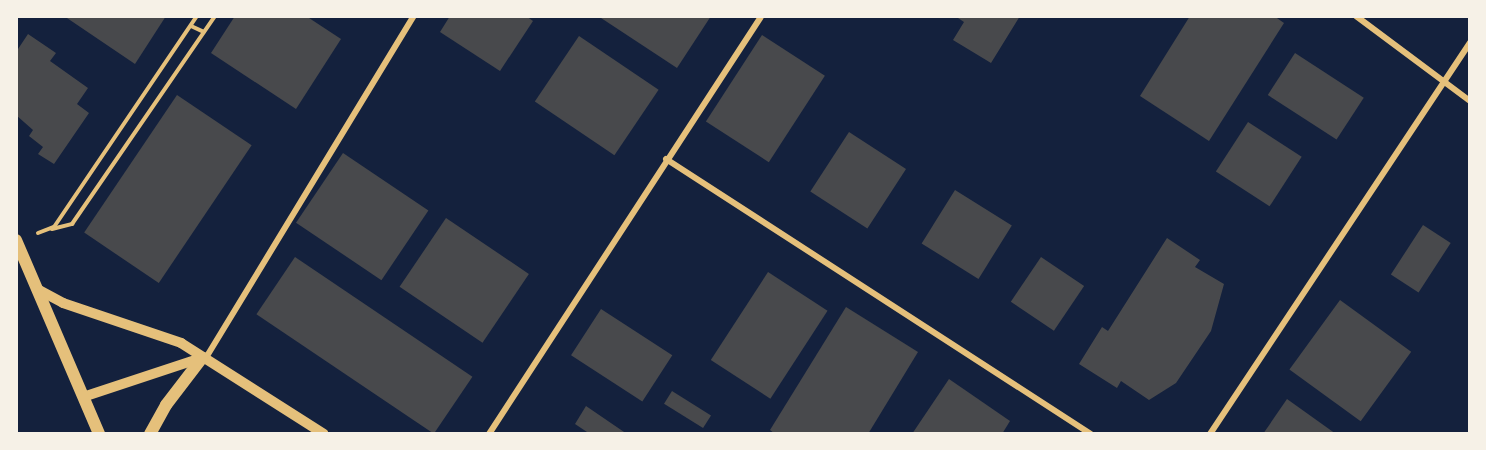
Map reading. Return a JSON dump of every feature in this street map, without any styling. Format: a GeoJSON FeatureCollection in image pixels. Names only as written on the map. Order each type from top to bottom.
{"type":"FeatureCollection","features":[{"type":"Feature","properties":{"kind":"main road"},"geometry":{"type":"LineString","coordinates":[[17,240],[99,434]]}},
{"type":"Feature","properties":{"kind":"main road"},"geometry":{"type":"LineString","coordinates":[[150,434],[166,405],[204,357]]}},
{"type":"Feature","properties":{"kind":"street"},"geometry":{"type":"LineString","coordinates":[[83,397],[204,357],[414,16]]}},
{"type":"Feature","properties":{"kind":"street"},"geometry":{"type":"LineString","coordinates":[[489,434],[666,159],[762,16]]}},
{"type":"Feature","properties":{"kind":"street"},"geometry":{"type":"LineString","coordinates":[[1356,16],[1470,101]]}},
{"type":"Feature","properties":{"kind":"street"},"geometry":{"type":"LineString","coordinates":[[1210,434],[1470,43]]}},
{"type":"Feature","properties":{"kind":"street"},"geometry":{"type":"LineString","coordinates":[[666,159],[1091,434]]}},
{"type":"Feature","properties":{"kind":"street"},"geometry":{"type":"LineString","coordinates":[[37,289],[100,316],[161,334],[204,357],[324,434]]}},
{"type":"Feature","properties":{"kind":"path"},"geometry":{"type":"LineString","coordinates":[[48,230],[54,227],[197,16]]}},
{"type":"Feature","properties":{"kind":"path"},"geometry":{"type":"LineString","coordinates":[[17,240],[72,224],[215,16]]}},
{"type":"Feature","properties":{"kind":"path"},"geometry":{"type":"LineString","coordinates":[[191,26],[204,32]]}},
{"type":"Feature","properties":{"kind":"building"},"geometry":{"type":"Polygon","coordinates":[[[64,16],[166,16],[135,64],[64,16]]]}},
{"type":"Feature","properties":{"kind":"building"},"geometry":{"type":"Polygon","coordinates":[[[235,16],[306,16],[341,39],[296,109],[211,53],[235,16]]]}},
{"type":"Feature","properties":{"kind":"building"},"geometry":{"type":"Polygon","coordinates":[[[450,16],[526,16],[533,21],[500,71],[440,32],[450,16]]]}},
{"type":"Feature","properties":{"kind":"building"},"geometry":{"type":"Polygon","coordinates":[[[598,16],[711,16],[677,68],[598,16]]]}},
{"type":"Feature","properties":{"kind":"building"},"geometry":{"type":"Polygon","coordinates":[[[955,16],[1020,16],[991,63],[953,40],[964,22],[955,16]]]}},
{"type":"Feature","properties":{"kind":"building"},"geometry":{"type":"Polygon","coordinates":[[[1190,16],[1274,16],[1284,23],[1209,141],[1140,96],[1190,16]]]}},
{"type":"Feature","properties":{"kind":"building"},"geometry":{"type":"Polygon","coordinates":[[[28,34],[56,53],[50,61],[88,88],[77,104],[89,113],[54,164],[38,154],[43,147],[29,136],[33,130],[16,115],[16,52],[28,34]]]}},
{"type":"Feature","properties":{"kind":"building"},"geometry":{"type":"Polygon","coordinates":[[[762,35],[825,76],[769,162],[706,121],[762,35]]]}},
{"type":"Feature","properties":{"kind":"building"},"geometry":{"type":"Polygon","coordinates":[[[579,36],[659,90],[614,155],[535,101],[579,36]]]}},
{"type":"Feature","properties":{"kind":"building"},"geometry":{"type":"Polygon","coordinates":[[[1295,53],[1364,98],[1337,140],[1268,95],[1295,53]]]}},
{"type":"Feature","properties":{"kind":"building"},"geometry":{"type":"Polygon","coordinates":[[[177,95],[252,145],[159,283],[84,233],[177,95]]]}},
{"type":"Feature","properties":{"kind":"building"},"geometry":{"type":"Polygon","coordinates":[[[1248,122],[1302,157],[1270,206],[1216,171],[1248,122]]]}},
{"type":"Feature","properties":{"kind":"building"},"geometry":{"type":"Polygon","coordinates":[[[849,132],[906,169],[867,229],[810,192],[849,132]]]}},
{"type":"Feature","properties":{"kind":"building"},"geometry":{"type":"Polygon","coordinates":[[[343,153],[428,211],[381,280],[296,223],[343,153]]]}},
{"type":"Feature","properties":{"kind":"building"},"geometry":{"type":"Polygon","coordinates":[[[955,190],[1012,226],[978,279],[922,243],[955,190]]]}},
{"type":"Feature","properties":{"kind":"building"},"geometry":{"type":"Polygon","coordinates":[[[446,218],[529,274],[482,343],[400,287],[446,218]]]}},
{"type":"Feature","properties":{"kind":"building"},"geometry":{"type":"Polygon","coordinates":[[[1423,225],[1451,243],[1419,292],[1391,274],[1423,225]]]}},
{"type":"Feature","properties":{"kind":"building"},"geometry":{"type":"Polygon","coordinates":[[[1167,238],[1200,260],[1195,267],[1224,284],[1211,331],[1176,383],[1149,400],[1121,381],[1117,388],[1079,364],[1102,327],[1108,331],[1167,238]]]}},
{"type":"Feature","properties":{"kind":"building"},"geometry":{"type":"Polygon","coordinates":[[[295,257],[472,377],[434,434],[256,314],[295,257]]]}},
{"type":"Feature","properties":{"kind":"building"},"geometry":{"type":"Polygon","coordinates":[[[1041,257],[1084,286],[1054,331],[1011,302],[1041,257]]]}},
{"type":"Feature","properties":{"kind":"building"},"geometry":{"type":"Polygon","coordinates":[[[768,272],[828,311],[770,399],[711,360],[768,272]]]}},
{"type":"Feature","properties":{"kind":"building"},"geometry":{"type":"Polygon","coordinates":[[[1340,300],[1411,352],[1361,421],[1289,370],[1340,300]]]}},
{"type":"Feature","properties":{"kind":"building"},"geometry":{"type":"Polygon","coordinates":[[[846,307],[918,352],[868,434],[775,434],[770,430],[846,307]]]}},
{"type":"Feature","properties":{"kind":"building"},"geometry":{"type":"Polygon","coordinates":[[[601,309],[672,355],[642,401],[571,355],[601,309]]]}},
{"type":"Feature","properties":{"kind":"building"},"geometry":{"type":"Polygon","coordinates":[[[949,379],[1010,421],[1002,434],[912,434],[949,379]]]}},
{"type":"Feature","properties":{"kind":"building"},"geometry":{"type":"Polygon","coordinates":[[[672,391],[711,415],[703,428],[664,404],[672,391]]]}},
{"type":"Feature","properties":{"kind":"building"},"geometry":{"type":"Polygon","coordinates":[[[1287,399],[1336,434],[1263,434],[1287,399]]]}},
{"type":"Feature","properties":{"kind":"building"},"geometry":{"type":"Polygon","coordinates":[[[586,406],[627,434],[590,434],[575,424],[586,406]]]}}]}
